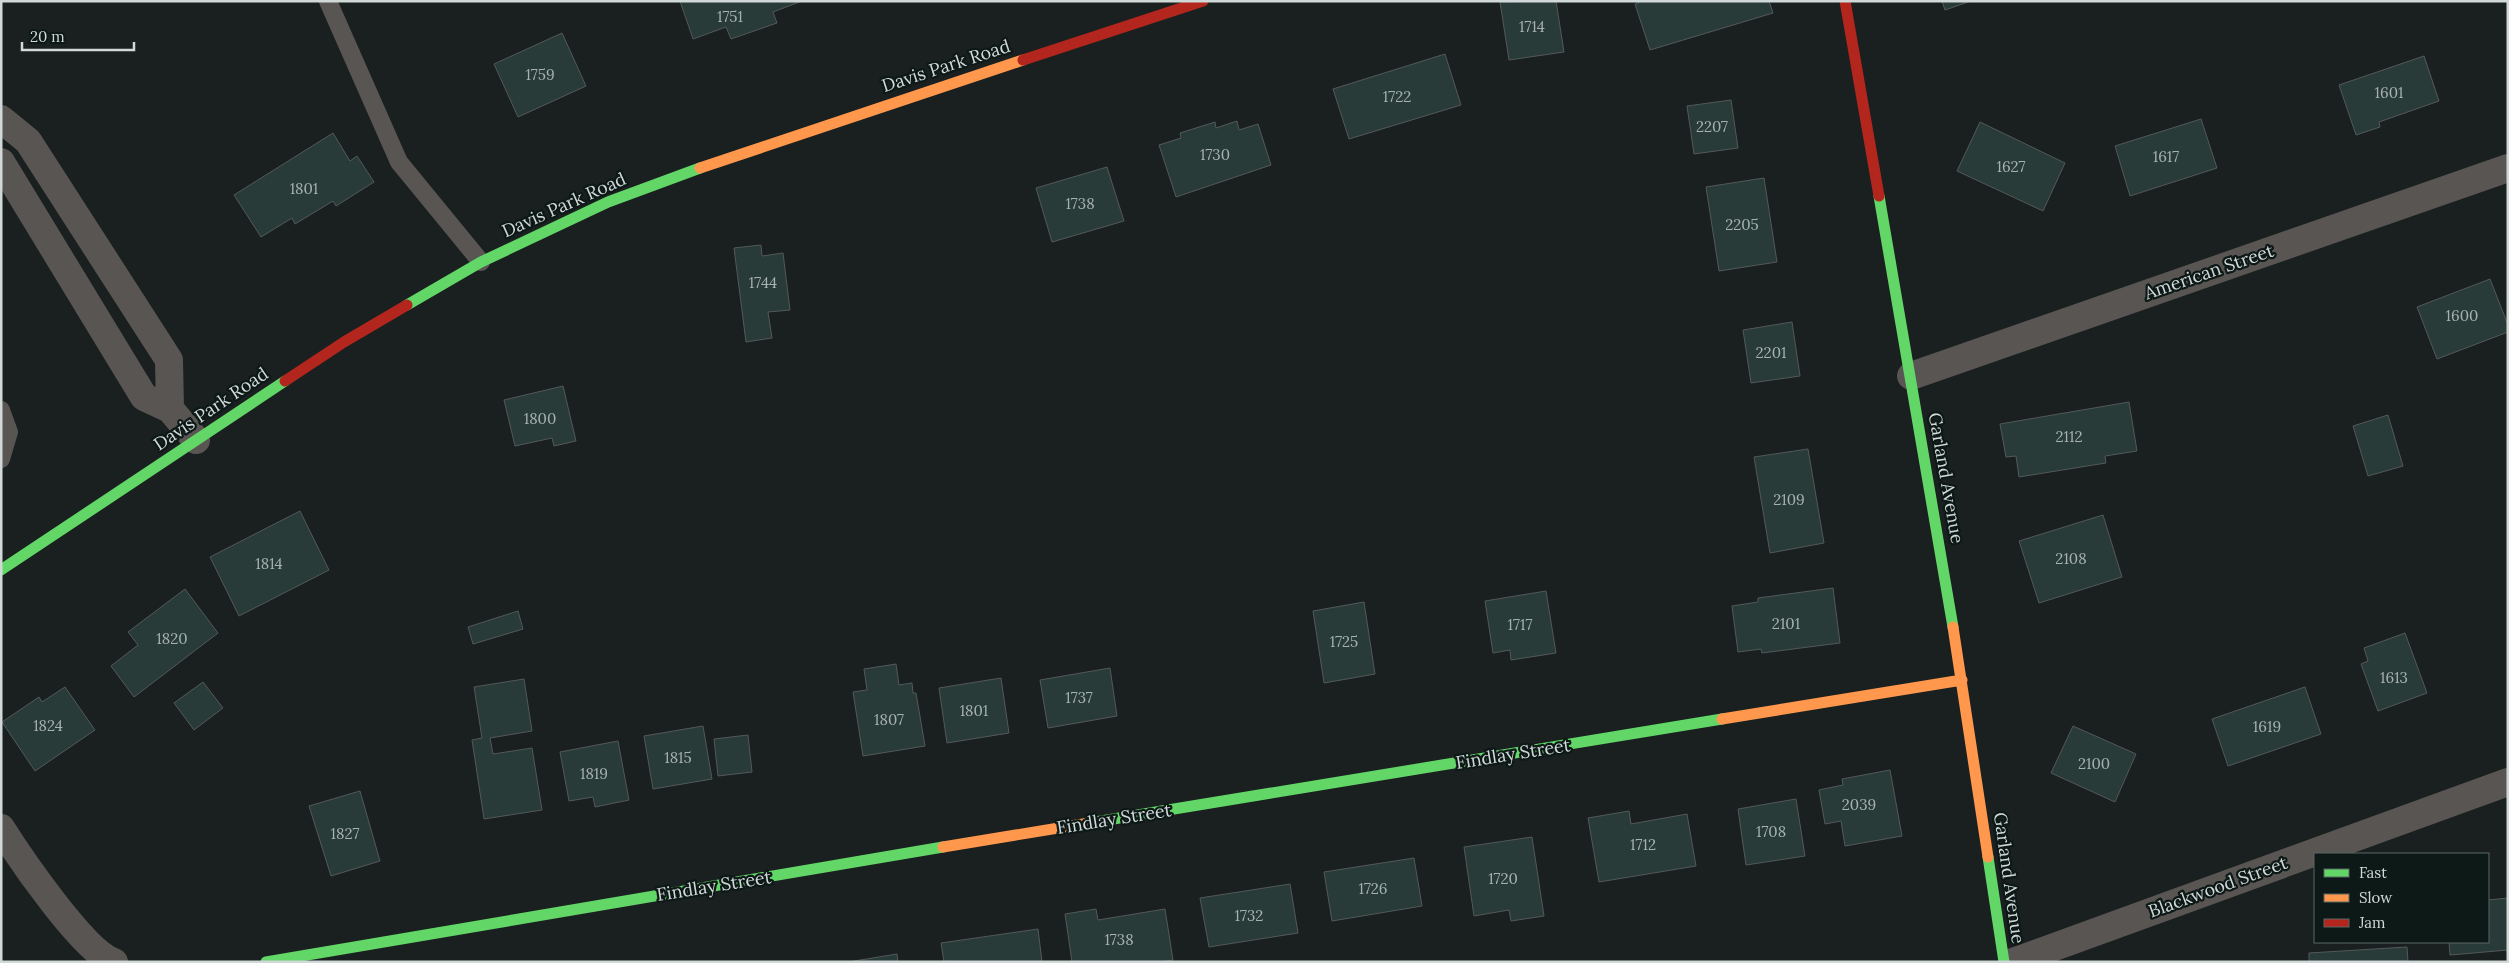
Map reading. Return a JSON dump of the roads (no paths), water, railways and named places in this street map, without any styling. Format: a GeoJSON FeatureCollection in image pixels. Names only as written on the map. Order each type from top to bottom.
{"type":"FeatureCollection","features":[{"type":"Feature","properties":{"kind":"street","name":"Davis Park Road"},"geometry":{"type":"LineString","coordinates":[[1,570],[344,342],[481,262],[608,202],[751,149],[1203,1]]}},
{"type":"Feature","properties":{"kind":"street","name":"Garland Avenue"},"geometry":{"type":"LineString","coordinates":[[1845,1],[1962,680],[2004,962]]}},
{"type":"Feature","properties":{"kind":"street"},"geometry":{"type":"LineString","coordinates":[[1,119],[28,141],[169,360],[170,409]]}},
{"type":"Feature","properties":{"kind":"street"},"geometry":{"type":"LineString","coordinates":[[1,162],[144,397],[170,409],[196,440]]}},
{"type":"Feature","properties":{"kind":"street","name":"American Street"},"geometry":{"type":"LineString","coordinates":[[1911,376],[2508,168]]}},
{"type":"Feature","properties":{"kind":"street","name":"Findlay Street"},"geometry":{"type":"LineString","coordinates":[[266,962],[1082,824],[1962,680]]}},
{"type":"Feature","properties":{"kind":"street","name":"Blackwood Street"},"geometry":{"type":"LineString","coordinates":[[2013,962],[2508,782]]}},
{"type":"Feature","properties":{"kind":"street"},"geometry":{"type":"LineString","coordinates":[[1,828],[18,854],[86,942],[104,958],[114,962]]}},
{"type":"Feature","properties":{"kind":"lane"},"geometry":{"type":"LineString","coordinates":[[328,1],[399,162],[481,262]]}},
{"type":"Feature","properties":{"kind":"lane"},"geometry":{"type":"LineString","coordinates":[[1,410],[9,432],[1,459]]}}]}
